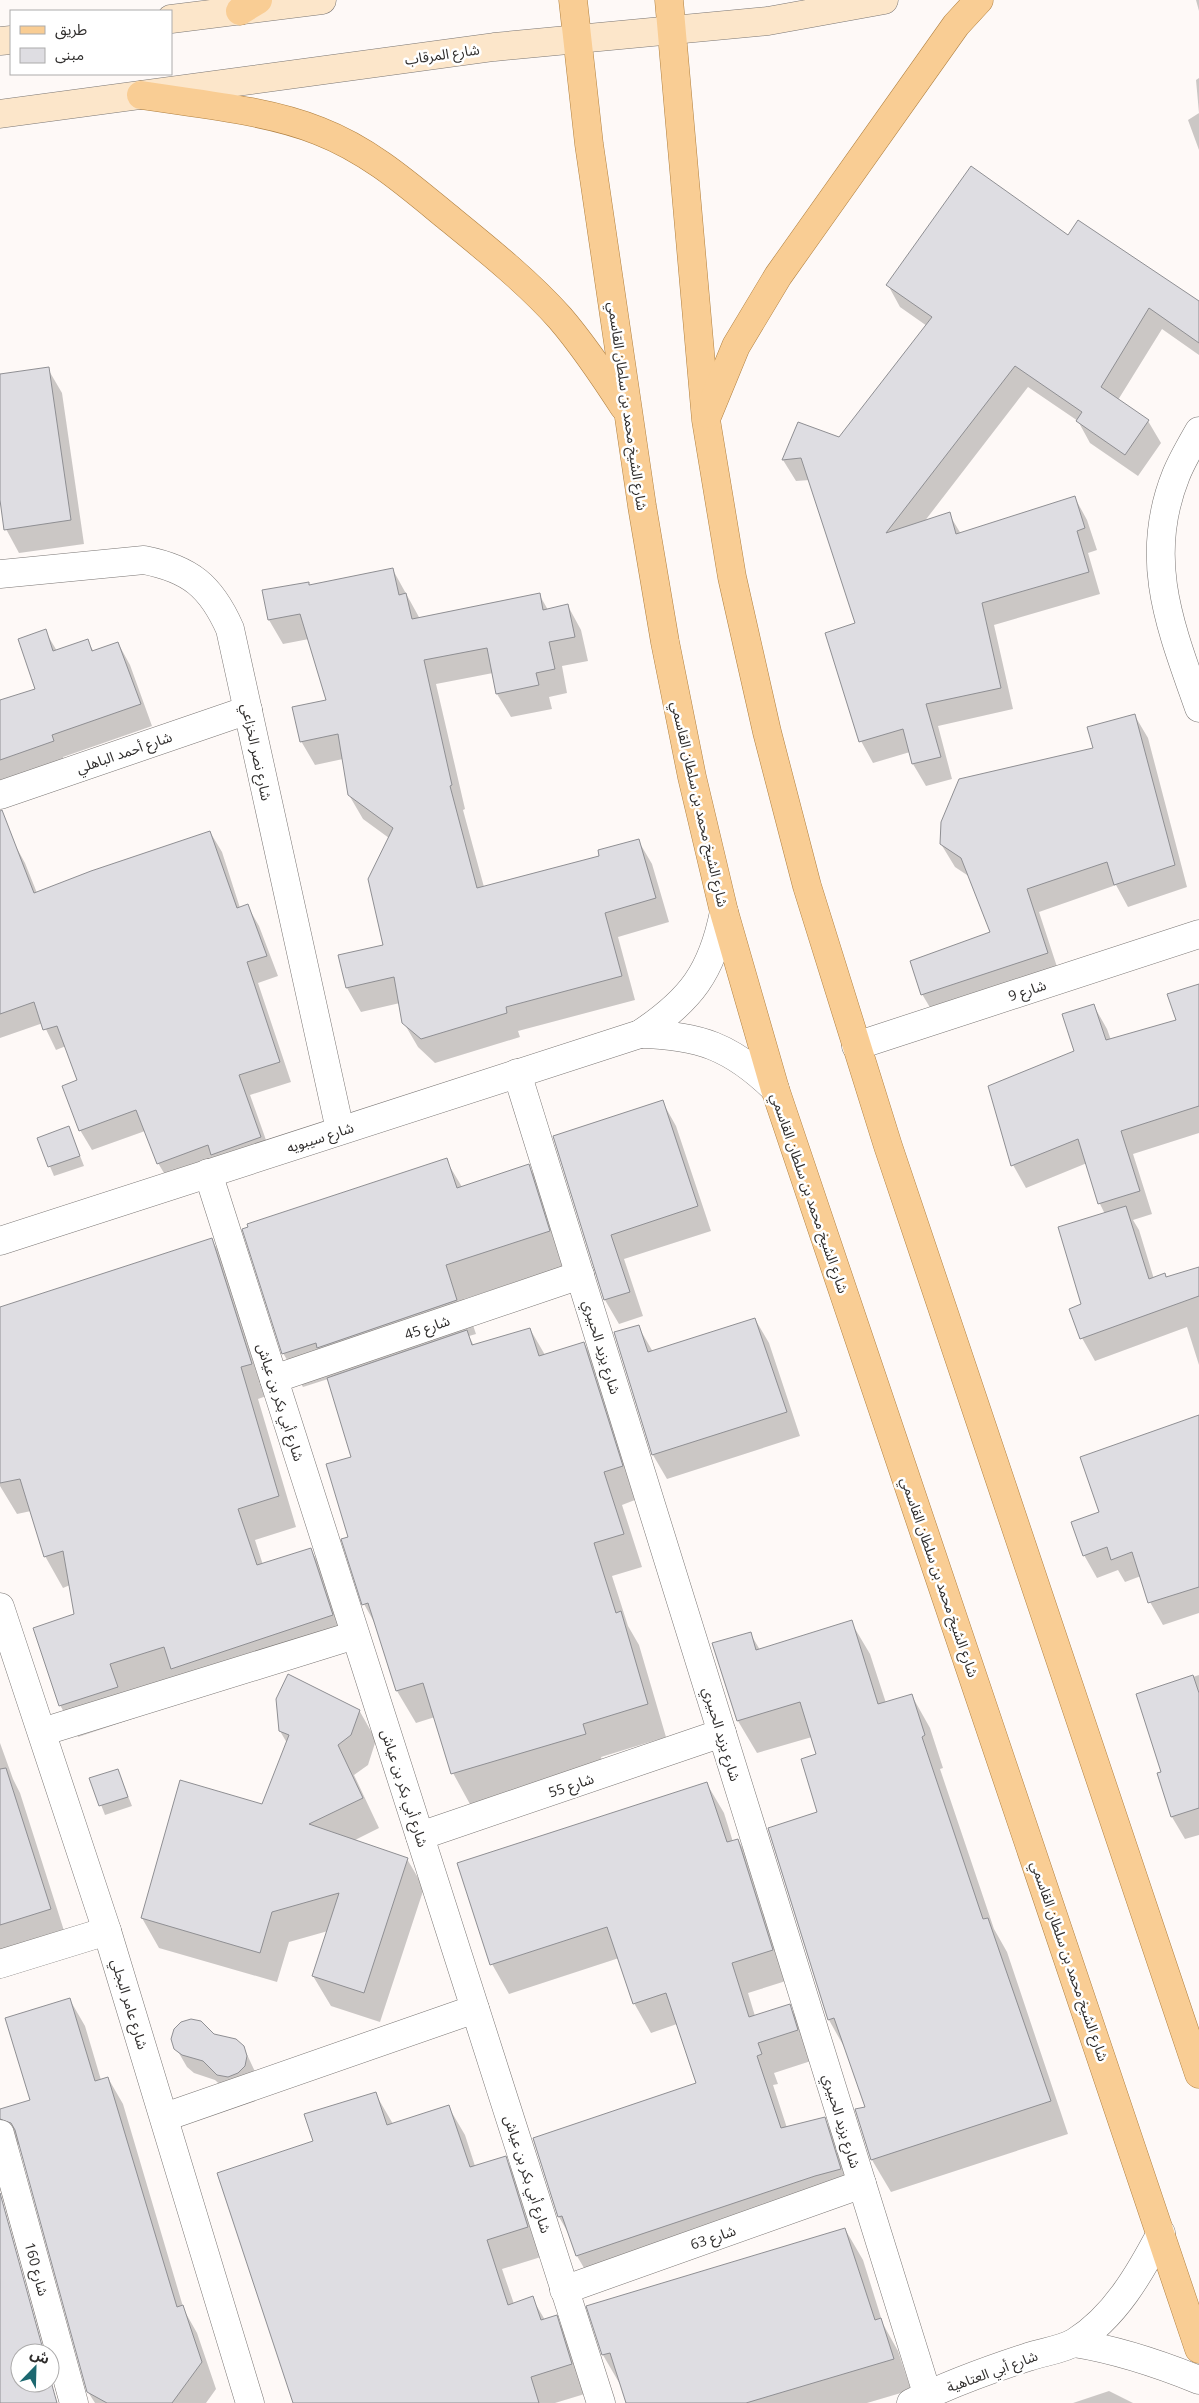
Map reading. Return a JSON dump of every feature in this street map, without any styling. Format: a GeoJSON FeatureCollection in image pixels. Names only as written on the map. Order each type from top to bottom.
{"type":"FeatureCollection","features":[{"type":"Feature","properties":{"kind":"main road"},"geometry":{"type":"LineString","coordinates":[[172,19],[249,5],[322,0]]}},
{"type":"Feature","properties":{"kind":"main road","name":"شارع الشيخ محمد بن سلطان القاسمي"},"geometry":{"type":"LineString","coordinates":[[573,0],[590,144],[629,415],[665,642],[692,777],[724,912],[775,1089],[1199,2349]]}},
{"type":"Feature","properties":{"kind":"main road"},"geometry":{"type":"LineString","coordinates":[[669,0],[706,420],[732,577],[767,732],[807,886],[891,1156],[1199,2074]]}},
{"type":"Feature","properties":{"kind":"main road","name":"شارع المرقاب"},"geometry":{"type":"LineString","coordinates":[[0,114],[494,47],[768,21],[884,0]]}},
{"type":"Feature","properties":{"kind":"main road"},"geometry":{"type":"LineString","coordinates":[[706,420],[736,346],[778,276],[956,25],[979,0]]}},
{"type":"Feature","properties":{"kind":"main road"},"geometry":{"type":"LineString","coordinates":[[142,95],[277,118],[319,130],[358,148],[393,172],[462,229],[558,316],[584,347],[629,415]]}},
{"type":"Feature","properties":{"kind":"street"},"geometry":{"type":"LineString","coordinates":[[1199,431],[1176,475],[1162,525],[1160,576],[1171,627],[1199,708]]}},
{"type":"Feature","properties":{"kind":"street","name":"شارع نصر الخزاعي"},"geometry":{"type":"LineString","coordinates":[[0,574],[144,560],[167,565],[188,574],[207,589],[221,608],[230,630],[340,1130]]}},
{"type":"Feature","properties":{"kind":"street","name":"شارع أحمد الباهلي"},"geometry":{"type":"LineString","coordinates":[[0,795],[248,710]]}},
{"type":"Feature","properties":{"kind":"street","name":"شارع سيبويه"},"geometry":{"type":"LineString","coordinates":[[0,1242],[640,1034],[666,1017],[688,996],[706,970],[718,942],[724,912]]}},
{"type":"Feature","properties":{"kind":"street","name":"شارع 9"},"geometry":{"type":"LineString","coordinates":[[856,1046],[1199,934]]}},
{"type":"Feature","properties":{"kind":"street","name":"شارع سيبويه"},"geometry":{"type":"LineString","coordinates":[[640,1034],[670,1034],[700,1040],[721,1049],[754,1068],[775,1089]]}},
{"type":"Feature","properties":{"kind":"street","name":"شارع يزيد الحبيري"},"geometry":{"type":"LineString","coordinates":[[517,1073],[862,2184],[923,2400]]}},
{"type":"Feature","properties":{"kind":"street","name":"شارع أبي بكر بن عياش"},"geometry":{"type":"LineString","coordinates":[[208,1173],[601,2403]]}},
{"type":"Feature","properties":{"kind":"street","name":"شارع 45"},"geometry":{"type":"LineString","coordinates":[[274,1379],[580,1275]]}},
{"type":"Feature","properties":{"kind":"street","name":"شارع عامر البجلي"},"geometry":{"type":"LineString","coordinates":[[0,1607],[107,1932],[165,2117],[242,2401]]}},
{"type":"Feature","properties":{"kind":"street"},"geometry":{"type":"LineString","coordinates":[[42,1732],[355,1635]]}},
{"type":"Feature","properties":{"kind":"street","name":"شارع 55"},"geometry":{"type":"LineString","coordinates":[[420,1836],[722,1733]]}},
{"type":"Feature","properties":{"kind":"street"},"geometry":{"type":"LineString","coordinates":[[0,1964],[107,1932]]}},
{"type":"Feature","properties":{"kind":"street"},"geometry":{"type":"LineString","coordinates":[[165,2117],[475,2009]]}},
{"type":"Feature","properties":{"kind":"street","name":"شارع 160"},"geometry":{"type":"LineString","coordinates":[[0,2134],[74,2403]]}},
{"type":"Feature","properties":{"kind":"street","name":"شارع 63"},"geometry":{"type":"LineString","coordinates":[[564,2290],[862,2184]]}},
{"type":"Feature","properties":{"kind":"street","name":"شارع أبي العتاهية"},"geometry":{"type":"LineString","coordinates":[[923,2400],[999,2366],[1074,2343],[1101,2321],[1124,2294],[1144,2265],[1161,2233]]}},
{"type":"Feature","properties":{"kind":"street","name":"شارع أبي العتاهية"},"geometry":{"type":"LineString","coordinates":[[1074,2343],[1108,2348],[1142,2357],[1199,2380]]}},
{"type":"Feature","properties":{"kind":"building"},"geometry":{"type":"Polygon","coordinates":[[[971,166],[1068,235],[1078,220],[1199,301],[1199,343],[1149,308],[1101,387],[1149,420],[1125,455],[1076,421],[1082,412],[1015,366],[886,533],[950,512],[956,534],[1075,496],[1085,528],[1077,531],[1089,572],[982,603],[1001,688],[926,704],[941,757],[912,764],[903,729],[859,742],[825,633],[855,623],[801,458],[782,460],[798,422],[839,437],[932,317],[886,285],[971,166]]]}},
{"type":"Feature","properties":{"kind":"building"},"geometry":{"type":"Polygon","coordinates":[[[49,367],[71,520],[4,530],[0,500],[0,374],[49,367]]]}},
{"type":"Feature","properties":{"kind":"building"},"geometry":{"type":"Polygon","coordinates":[[[393,568],[399,595],[406,593],[412,619],[540,593],[543,610],[568,604],[575,637],[549,642],[555,669],[536,673],[539,685],[496,694],[487,648],[424,660],[452,785],[450,786],[477,888],[599,856],[598,850],[639,839],[656,898],[605,913],[622,976],[506,1007],[507,1013],[421,1039],[402,1023],[394,977],[346,988],[338,955],[383,945],[368,879],[393,828],[348,795],[338,734],[300,742],[292,707],[326,700],[300,614],[268,620],[262,590],[309,582],[309,585],[393,568]]]}},
{"type":"Feature","properties":{"kind":"building"},"geometry":{"type":"Polygon","coordinates":[[[46,629],[53,651],[88,639],[92,651],[118,642],[141,704],[52,735],[54,741],[0,760],[0,700],[35,689],[18,639],[46,629]]]}},
{"type":"Feature","properties":{"kind":"building"},"geometry":{"type":"Polygon","coordinates":[[[1135,714],[1175,865],[1114,885],[1107,862],[1027,889],[1048,953],[921,995],[910,961],[990,932],[961,858],[940,844],[941,822],[959,779],[1093,748],[1087,727],[1135,714]]]}},
{"type":"Feature","properties":{"kind":"building"},"geometry":{"type":"Polygon","coordinates":[[[2,810],[34,893],[91,871],[210,831],[237,908],[248,904],[267,956],[247,962],[280,1062],[239,1075],[261,1137],[211,1155],[208,1145],[157,1164],[136,1110],[79,1131],[62,1086],[77,1080],[57,1026],[43,1030],[34,1002],[0,1014],[0,811],[2,810]]]}},
{"type":"Feature","properties":{"kind":"building"},"geometry":{"type":"Polygon","coordinates":[[[1199,984],[1199,1106],[1121,1131],[1140,1191],[1098,1204],[1078,1139],[1011,1166],[988,1086],[1074,1051],[1062,1014],[1094,1004],[1106,1040],[1176,1020],[1167,994],[1199,984]]]}},
{"type":"Feature","properties":{"kind":"building"},"geometry":{"type":"Polygon","coordinates":[[[663,1100],[698,1206],[611,1235],[630,1292],[604,1300],[553,1136],[663,1100]]]}},
{"type":"Feature","properties":{"kind":"building"},"geometry":{"type":"Polygon","coordinates":[[[69,1126],[80,1156],[48,1167],[37,1138],[69,1126]]]}},
{"type":"Feature","properties":{"kind":"building"},"geometry":{"type":"Polygon","coordinates":[[[447,1158],[457,1188],[529,1164],[550,1231],[446,1265],[457,1300],[317,1348],[316,1343],[282,1354],[242,1229],[248,1227],[247,1224],[447,1158]]]}},
{"type":"Feature","properties":{"kind":"building"},"geometry":{"type":"Polygon","coordinates":[[[1126,1206],[1149,1279],[1165,1273],[1166,1277],[1199,1267],[1199,1296],[1080,1339],[1069,1309],[1081,1304],[1058,1227],[1126,1206]]]}},
{"type":"Feature","properties":{"kind":"building"},"geometry":{"type":"Polygon","coordinates":[[[212,1238],[252,1364],[241,1367],[279,1496],[238,1509],[257,1565],[311,1548],[333,1615],[171,1669],[164,1647],[110,1664],[118,1687],[59,1706],[33,1628],[74,1614],[63,1551],[44,1557],[20,1479],[0,1483],[0,1307],[212,1238]]]}},
{"type":"Feature","properties":{"kind":"building"},"geometry":{"type":"Polygon","coordinates":[[[755,1318],[787,1412],[652,1455],[614,1332],[639,1325],[648,1352],[755,1318]]]}},
{"type":"Feature","properties":{"kind":"building"},"geometry":{"type":"Polygon","coordinates":[[[530,1328],[539,1356],[584,1342],[623,1466],[604,1472],[624,1534],[594,1543],[616,1613],[621,1611],[648,1704],[583,1724],[586,1734],[451,1774],[423,1683],[396,1691],[368,1603],[362,1605],[341,1539],[348,1537],[326,1464],[351,1457],[327,1378],[467,1330],[472,1345],[530,1328]]]}},
{"type":"Feature","properties":{"kind":"building"},"geometry":{"type":"Polygon","coordinates":[[[1199,1415],[1199,1587],[1148,1603],[1132,1552],[1111,1560],[1107,1547],[1083,1556],[1071,1522],[1099,1512],[1080,1457],[1199,1415]]]}},
{"type":"Feature","properties":{"kind":"building"},"geometry":{"type":"Polygon","coordinates":[[[852,1620],[878,1704],[912,1694],[925,1735],[922,1737],[983,1919],[988,1918],[1051,2101],[871,2160],[855,2109],[865,2107],[834,2018],[828,2020],[768,1828],[817,1812],[801,1759],[816,1754],[800,1702],[737,1721],[712,1643],[751,1632],[756,1650],[852,1620]]]}},
{"type":"Feature","properties":{"kind":"building"},"geometry":{"type":"Polygon","coordinates":[[[288,1674],[360,1710],[351,1735],[338,1745],[363,1798],[309,1824],[408,1858],[364,1993],[312,1976],[339,1893],[272,1912],[260,1953],[141,1918],[180,1780],[262,1804],[289,1735],[279,1731],[276,1699],[288,1674]]]}},
{"type":"Feature","properties":{"kind":"building"},"geometry":{"type":"Polygon","coordinates":[[[1193,1675],[1199,1693],[1199,1808],[1171,1817],[1157,1773],[1161,1772],[1136,1694],[1193,1675]]]}},
{"type":"Feature","properties":{"kind":"building"},"geometry":{"type":"Polygon","coordinates":[[[6,1768],[51,1909],[0,1925],[0,1769],[6,1768]]]}},
{"type":"Feature","properties":{"kind":"building"},"geometry":{"type":"Polygon","coordinates":[[[118,1769],[128,1797],[99,1806],[89,1778],[118,1769]]]}},
{"type":"Feature","properties":{"kind":"building"},"geometry":{"type":"Polygon","coordinates":[[[707,1782],[727,1842],[738,1839],[773,1950],[732,1963],[749,2017],[790,2004],[798,2030],[758,2043],[762,2054],[757,2056],[781,2128],[825,2117],[841,2169],[576,2256],[562,2216],[558,2217],[533,2138],[696,2083],[666,1993],[633,2004],[607,1927],[490,1965],[457,1863],[707,1782]]]}},
{"type":"Feature","properties":{"kind":"building"},"geometry":{"type":"Polygon","coordinates":[[[70,1998],[95,2081],[108,2077],[177,2307],[183,2305],[202,2362],[172,2403],[107,2403],[87,2392],[15,2130],[11,2123],[0,2119],[0,2109],[30,2100],[5,2018],[70,1998]]]}},
{"type":"Feature","properties":{"kind":"building"},"geometry":{"type":"Polygon","coordinates":[[[191,2019],[201,2021],[214,2034],[236,2039],[244,2046],[247,2056],[245,2066],[238,2073],[228,2077],[217,2075],[203,2061],[182,2055],[174,2049],[171,2039],[174,2029],[181,2022],[191,2019]]]}},
{"type":"Feature","properties":{"kind":"building"},"geometry":{"type":"Polygon","coordinates":[[[376,2092],[387,2125],[449,2105],[470,2167],[506,2156],[528,2227],[487,2240],[508,2305],[533,2296],[541,2320],[557,2315],[572,2364],[531,2377],[539,2403],[293,2403],[217,2173],[313,2141],[304,2114],[376,2092]]]}},
{"type":"Feature","properties":{"kind":"building"},"geometry":{"type":"Polygon","coordinates":[[[0,2193],[41,2343],[10,2343],[10,2393],[54,2393],[57,2403],[0,2403],[0,2193]]]}},
{"type":"Feature","properties":{"kind":"building"},"geometry":{"type":"Polygon","coordinates":[[[845,2228],[875,2320],[881,2318],[894,2359],[746,2403],[626,2403],[610,2353],[602,2355],[586,2306],[845,2228]]]}}]}
